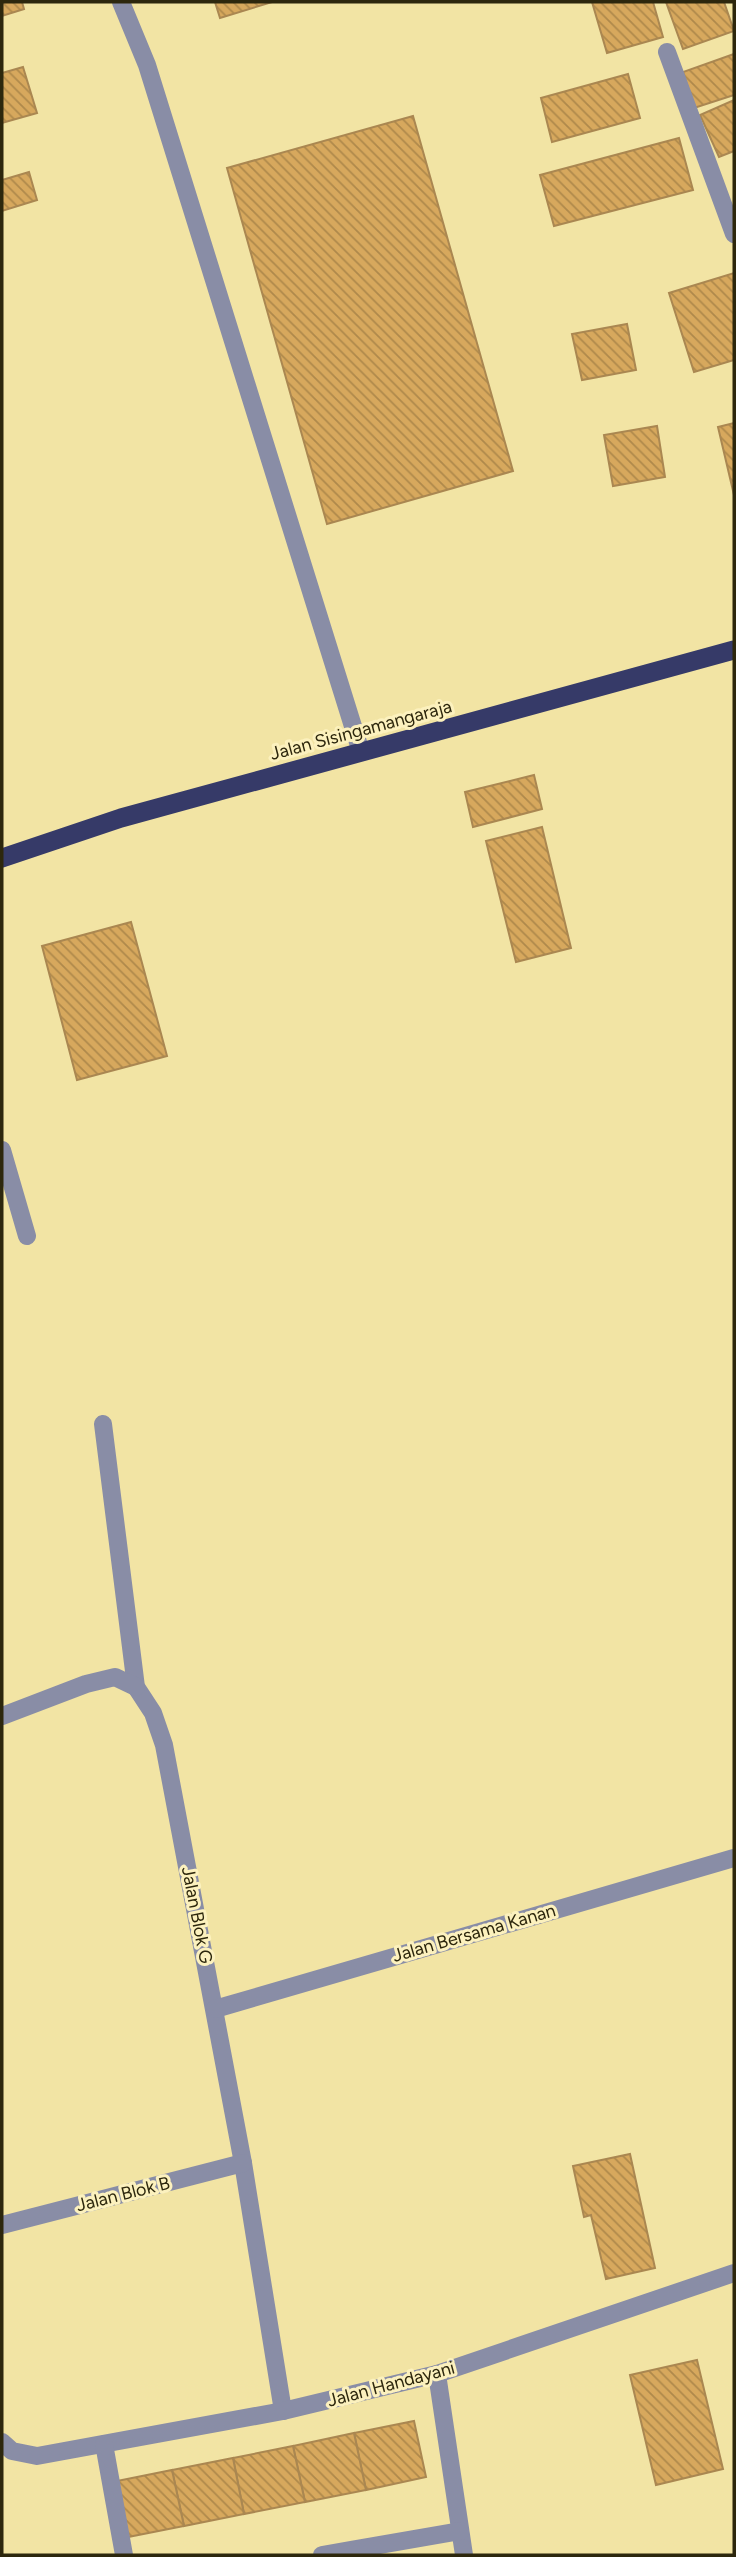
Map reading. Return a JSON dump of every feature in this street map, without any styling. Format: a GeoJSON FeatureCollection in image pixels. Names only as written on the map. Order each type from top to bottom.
{"type":"FeatureCollection","features":[{"type":"Feature","properties":{"kind":"highway","name":"Jalan Sisingamangaraja"},"geometry":{"type":"LineString","coordinates":[[2,858],[121,818],[734,650]]}},
{"type":"Feature","properties":{"kind":"street"},"geometry":{"type":"LineString","coordinates":[[121,2],[147,65],[361,752]]}},
{"type":"Feature","properties":{"kind":"street"},"geometry":{"type":"LineString","coordinates":[[667,52],[734,234]]}},
{"type":"Feature","properties":{"kind":"street"},"geometry":{"type":"LineString","coordinates":[[2,1150],[27,1236]]}},
{"type":"Feature","properties":{"kind":"street","name":"Jalan Blok G"},"geometry":{"type":"LineString","coordinates":[[103,1424],[136,1687],[153,1713],[164,1745],[243,2163],[283,2411]]}},
{"type":"Feature","properties":{"kind":"street"},"geometry":{"type":"LineString","coordinates":[[2,1716],[86,1684],[114,1677],[136,1687]]}},
{"type":"Feature","properties":{"kind":"street","name":"Jalan Bersama Kanan"},"geometry":{"type":"LineString","coordinates":[[215,2009],[734,1858]]}},
{"type":"Feature","properties":{"kind":"street","name":"Jalan Blok B"},"geometry":{"type":"LineString","coordinates":[[2,2225],[243,2163]]}},
{"type":"Feature","properties":{"kind":"street","name":"Jalan Handayani"},"geometry":{"type":"LineString","coordinates":[[2,2442],[12,2451],[37,2456],[283,2411],[437,2374],[734,2273]]}},
{"type":"Feature","properties":{"kind":"street"},"geometry":{"type":"LineString","coordinates":[[437,2374],[464,2555]]}},
{"type":"Feature","properties":{"kind":"street"},"geometry":{"type":"LineString","coordinates":[[104,2444],[124,2555]]}},
{"type":"Feature","properties":{"kind":"street"},"geometry":{"type":"LineString","coordinates":[[322,2555],[460,2531]]}},
{"type":"Feature","properties":{"kind":"building"},"geometry":{"type":"Polygon","coordinates":[[[2,2],[22,2],[24,9],[2,16],[2,2]]]}},
{"type":"Feature","properties":{"kind":"building"},"geometry":{"type":"Polygon","coordinates":[[[215,2],[272,2],[220,18],[215,2]]]}},
{"type":"Feature","properties":{"kind":"building"},"geometry":{"type":"Polygon","coordinates":[[[592,2],[653,2],[663,37],[607,53],[592,2]]]}},
{"type":"Feature","properties":{"kind":"building"},"geometry":{"type":"Polygon","coordinates":[[[666,2],[724,2],[734,31],[683,49],[666,2]]]}},
{"type":"Feature","properties":{"kind":"building"},"geometry":{"type":"Polygon","coordinates":[[[734,54],[734,95],[694,108],[683,72],[734,54]]]}},
{"type":"Feature","properties":{"kind":"building"},"geometry":{"type":"Polygon","coordinates":[[[23,67],[37,113],[2,123],[2,73],[23,67]]]}},
{"type":"Feature","properties":{"kind":"building"},"geometry":{"type":"Polygon","coordinates":[[[628,74],[640,118],[552,142],[541,98],[628,74]]]}},
{"type":"Feature","properties":{"kind":"building"},"geometry":{"type":"Polygon","coordinates":[[[734,100],[734,151],[719,157],[700,115],[734,100]]]}},
{"type":"Feature","properties":{"kind":"building"},"geometry":{"type":"Polygon","coordinates":[[[413,116],[513,471],[327,524],[227,168],[413,116]]]}},
{"type":"Feature","properties":{"kind":"building"},"geometry":{"type":"Polygon","coordinates":[[[679,138],[693,190],[554,226],[540,175],[679,138]]]}},
{"type":"Feature","properties":{"kind":"building"},"geometry":{"type":"Polygon","coordinates":[[[29,172],[37,200],[2,211],[2,180],[29,172]]]}},
{"type":"Feature","properties":{"kind":"building"},"geometry":{"type":"Polygon","coordinates":[[[734,273],[734,360],[694,372],[669,293],[734,273]]]}},
{"type":"Feature","properties":{"kind":"building"},"geometry":{"type":"Polygon","coordinates":[[[627,324],[636,370],[582,380],[572,334],[627,324]]]}},
{"type":"Feature","properties":{"kind":"building"},"geometry":{"type":"Polygon","coordinates":[[[734,423],[734,495],[718,427],[734,423]]]}},
{"type":"Feature","properties":{"kind":"building"},"geometry":{"type":"Polygon","coordinates":[[[657,426],[665,477],[613,486],[604,435],[657,426]]]}},
{"type":"Feature","properties":{"kind":"building"},"geometry":{"type":"Polygon","coordinates":[[[534,775],[542,809],[473,827],[465,792],[534,775]]]}},
{"type":"Feature","properties":{"kind":"building"},"geometry":{"type":"Polygon","coordinates":[[[542,827],[571,948],[516,962],[486,841],[542,827]]]}},
{"type":"Feature","properties":{"kind":"building"},"geometry":{"type":"Polygon","coordinates":[[[131,922],[167,1056],[77,1080],[42,946],[131,922]]]}},
{"type":"Feature","properties":{"kind":"building"},"geometry":{"type":"Polygon","coordinates":[[[630,2154],[655,2268],[606,2279],[591,2215],[584,2217],[573,2166],[630,2154]]]}},
{"type":"Feature","properties":{"kind":"building"},"geometry":{"type":"Polygon","coordinates":[[[697,2360],[723,2469],[656,2485],[630,2375],[697,2360]]]}},
{"type":"Feature","properties":{"kind":"building"},"geometry":{"type":"Polygon","coordinates":[[[414,2421],[426,2477],[366,2490],[354,2433],[414,2421]]]}},
{"type":"Feature","properties":{"kind":"building"},"geometry":{"type":"Polygon","coordinates":[[[354,2433],[366,2490],[305,2502],[293,2446],[354,2433]]]}},
{"type":"Feature","properties":{"kind":"building"},"geometry":{"type":"Polygon","coordinates":[[[293,2446],[305,2502],[244,2514],[233,2458],[293,2446]]]}},
{"type":"Feature","properties":{"kind":"building"},"geometry":{"type":"Polygon","coordinates":[[[233,2458],[244,2514],[184,2526],[172,2470],[233,2458]]]}},
{"type":"Feature","properties":{"kind":"building"},"geometry":{"type":"Polygon","coordinates":[[[172,2470],[184,2526],[123,2538],[112,2482],[172,2470]]]}}]}
